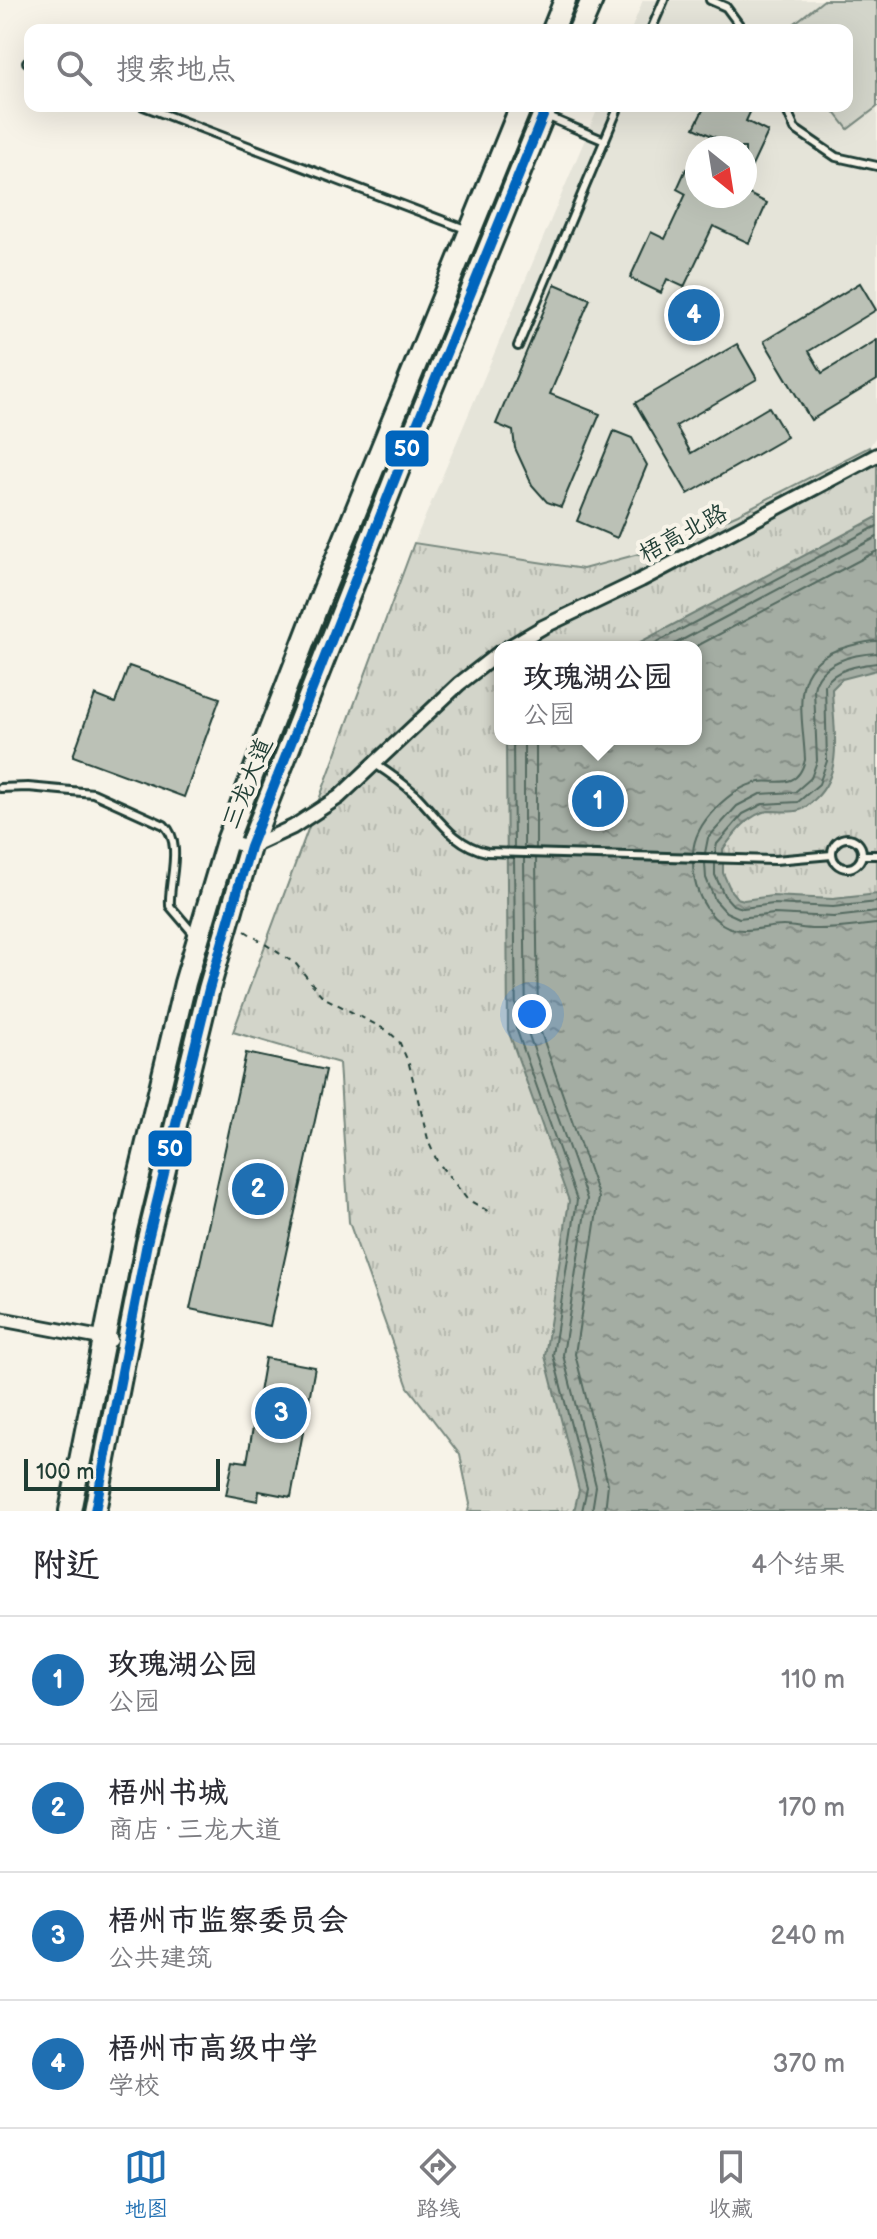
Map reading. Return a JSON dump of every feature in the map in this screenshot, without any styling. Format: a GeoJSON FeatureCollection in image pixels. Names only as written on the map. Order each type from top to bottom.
{"type":"FeatureCollection","features":[{"type":"Feature","properties":{"kind":"main road"},"geometry":{"type":"LineString","coordinates":[[555,24],[565,0]]}},
{"type":"Feature","properties":{"kind":"main road"},"geometry":{"type":"LineString","coordinates":[[582,24],[592,0]]}},
{"type":"Feature","properties":{"kind":"main road","name":"三龙大道"},"geometry":{"type":"LineString","coordinates":[[70,1511],[124,1239],[185,983],[227,841],[322,594],[518,112]]}},
{"type":"Feature","properties":{"kind":"main road","name":"三龙大道"},"geometry":{"type":"LineString","coordinates":[[95,1511],[147,1243],[227,919],[250,847],[544,112]]}},
{"type":"Feature","properties":{"kind":"street","name":"梧高北路"},"geometry":{"type":"LineString","coordinates":[[520,641],[877,455]]}},
{"type":"Feature","properties":{"kind":"street"},"geometry":{"type":"LineString","coordinates":[[227,841],[250,847],[293,827],[339,797],[459,684],[494,657]]}},
{"type":"Feature","properties":{"kind":"street"},"geometry":{"type":"LineString","coordinates":[[0,1319],[127,1343]]}},
{"type":"Feature","properties":{"kind":"lane"},"geometry":{"type":"LineString","coordinates":[[654,24],[664,0]]}},
{"type":"Feature","properties":{"kind":"lane"},"geometry":{"type":"LineString","coordinates":[[710,0],[726,7],[739,24]]}},
{"type":"Feature","properties":{"kind":"lane"},"geometry":{"type":"LineString","coordinates":[[159,112],[469,230]]}},
{"type":"Feature","properties":{"kind":"lane"},"geometry":{"type":"LineString","coordinates":[[549,112],[605,141]]}},
{"type":"Feature","properties":{"kind":"lane"},"geometry":{"type":"LineString","coordinates":[[518,346],[617,112]]}},
{"type":"Feature","properties":{"kind":"lane"},"geometry":{"type":"LineString","coordinates":[[788,112],[795,129],[836,157],[877,166]]}},
{"type":"Feature","properties":{"kind":"lane"},"geometry":{"type":"LineString","coordinates":[[375,764],[400,780],[442,825],[471,849],[764,860],[832,855]]}},
{"type":"Feature","properties":{"kind":"lane"},"geometry":{"type":"LineString","coordinates":[[0,788],[28,787],[93,793],[164,825],[170,831],[173,845],[170,906],[199,938]]}},
{"type":"Feature","properties":{"kind":"lane"},"geometry":{"type":"LineString","coordinates":[[847,838],[860,845],[862,855],[858,863],[850,868],[840,866],[832,855],[838,841],[847,838]]}},
{"type":"Feature","properties":{"kind":"lane"},"geometry":{"type":"LineString","coordinates":[[862,855],[877,855]]}},
{"type":"Feature","properties":{"kind":"path"},"geometry":{"type":"LineString","coordinates":[[227,919],[296,964],[323,997],[388,1031],[399,1041],[409,1064],[429,1143],[437,1161],[467,1199],[491,1213]]}},
{"type":"Feature","properties":{"kind":"shaded area"},"geometry":{"type":"Polygon","coordinates":[[[643,0],[877,0],[877,435],[869,447],[738,514],[661,548],[583,569],[414,543],[596,112],[853,112],[853,24],[633,24],[643,0]]]}},
{"type":"Feature","properties":{"kind":"green space"},"geometry":{"type":"Polygon","coordinates":[[[824,0],[877,0],[877,107],[848,129],[835,112],[853,112],[853,24],[794,24],[824,0]]]}},
{"type":"Feature","properties":{"kind":"green space"},"geometry":{"type":"Polygon","coordinates":[[[869,447],[877,461],[877,1511],[468,1511],[470,1504],[460,1455],[408,1387],[349,1222],[339,1063],[233,1032],[414,543],[583,569],[661,548],[738,514],[869,447]]]}},
{"type":"Feature","properties":{"kind":"water"},"geometry":{"type":"Polygon","coordinates":[[[877,517],[877,670],[842,679],[832,689],[834,762],[824,788],[802,809],[769,811],[749,820],[723,849],[723,873],[731,891],[744,900],[772,896],[833,899],[877,894],[877,1511],[574,1511],[579,1490],[545,1356],[569,1201],[508,1030],[506,745],[702,745],[702,641],[642,641],[877,517]]]}},
{"type":"Feature","properties":{"kind":"building"},"geometry":{"type":"Polygon","coordinates":[[[702,112],[750,112],[746,121],[768,132],[757,155],[757,136],[712,136],[694,128],[702,112]]]}},
{"type":"Feature","properties":{"kind":"building"},"geometry":{"type":"Polygon","coordinates":[[[685,171],[685,193],[677,189],[685,171]]]}},
{"type":"Feature","properties":{"kind":"building"},"geometry":{"type":"Polygon","coordinates":[[[685,196],[685,208],[757,208],[757,198],[767,203],[749,243],[713,226],[684,287],[667,279],[661,293],[630,278],[651,232],[665,239],[685,196]]]}},
{"type":"Feature","properties":{"kind":"building"},"geometry":{"type":"Polygon","coordinates":[[[860,283],[876,310],[809,351],[822,373],[877,340],[877,380],[811,420],[764,341],[860,283]]]}},
{"type":"Feature","properties":{"kind":"building"},"geometry":{"type":"Polygon","coordinates":[[[555,284],[590,299],[550,394],[600,414],[561,507],[547,502],[532,485],[515,448],[513,431],[496,424],[555,284]]]}},
{"type":"Feature","properties":{"kind":"building"},"geometry":{"type":"Polygon","coordinates":[[[737,344],[757,379],[676,426],[691,453],[769,407],[787,437],[688,494],[635,403],[737,344]]]}},
{"type":"Feature","properties":{"kind":"building"},"geometry":{"type":"Polygon","coordinates":[[[614,431],[632,438],[647,465],[617,538],[577,521],[614,431]]]}},
{"type":"Feature","properties":{"kind":"building"},"geometry":{"type":"Polygon","coordinates":[[[129,666],[220,698],[184,797],[73,756],[95,695],[115,703],[129,666]]]}},
{"type":"Feature","properties":{"kind":"building"},"geometry":{"type":"Polygon","coordinates":[[[246,1053],[326,1070],[270,1326],[190,1309],[246,1053]]]}},
{"type":"Feature","properties":{"kind":"building"},"geometry":{"type":"Polygon","coordinates":[[[265,1358],[315,1367],[291,1497],[259,1491],[258,1501],[226,1495],[233,1460],[247,1462],[265,1358]]]}},
{"type":"Feature","properties":{"kind":"transit line","name":"50"},"geometry":{"type":"LineString","coordinates":[[95,1511],[147,1243],[209,989],[250,847],[398,471],[545,112]]}},
{"type":"Feature","properties":{"kind":"place","name":"梧州市高级中学"},"geometry":{"type":"Point","coordinates":[694,315]}},
{"type":"Feature","properties":{"kind":"place","name":"玫瑰湖公园"},"geometry":{"type":"Point","coordinates":[598,801]}},
{"type":"Feature","properties":{"kind":"place","name":"梧州书城"},"geometry":{"type":"Point","coordinates":[258,1189]}},
{"type":"Feature","properties":{"kind":"place","name":"梧州市监察委员会"},"geometry":{"type":"Point","coordinates":[281,1413]}}]}
